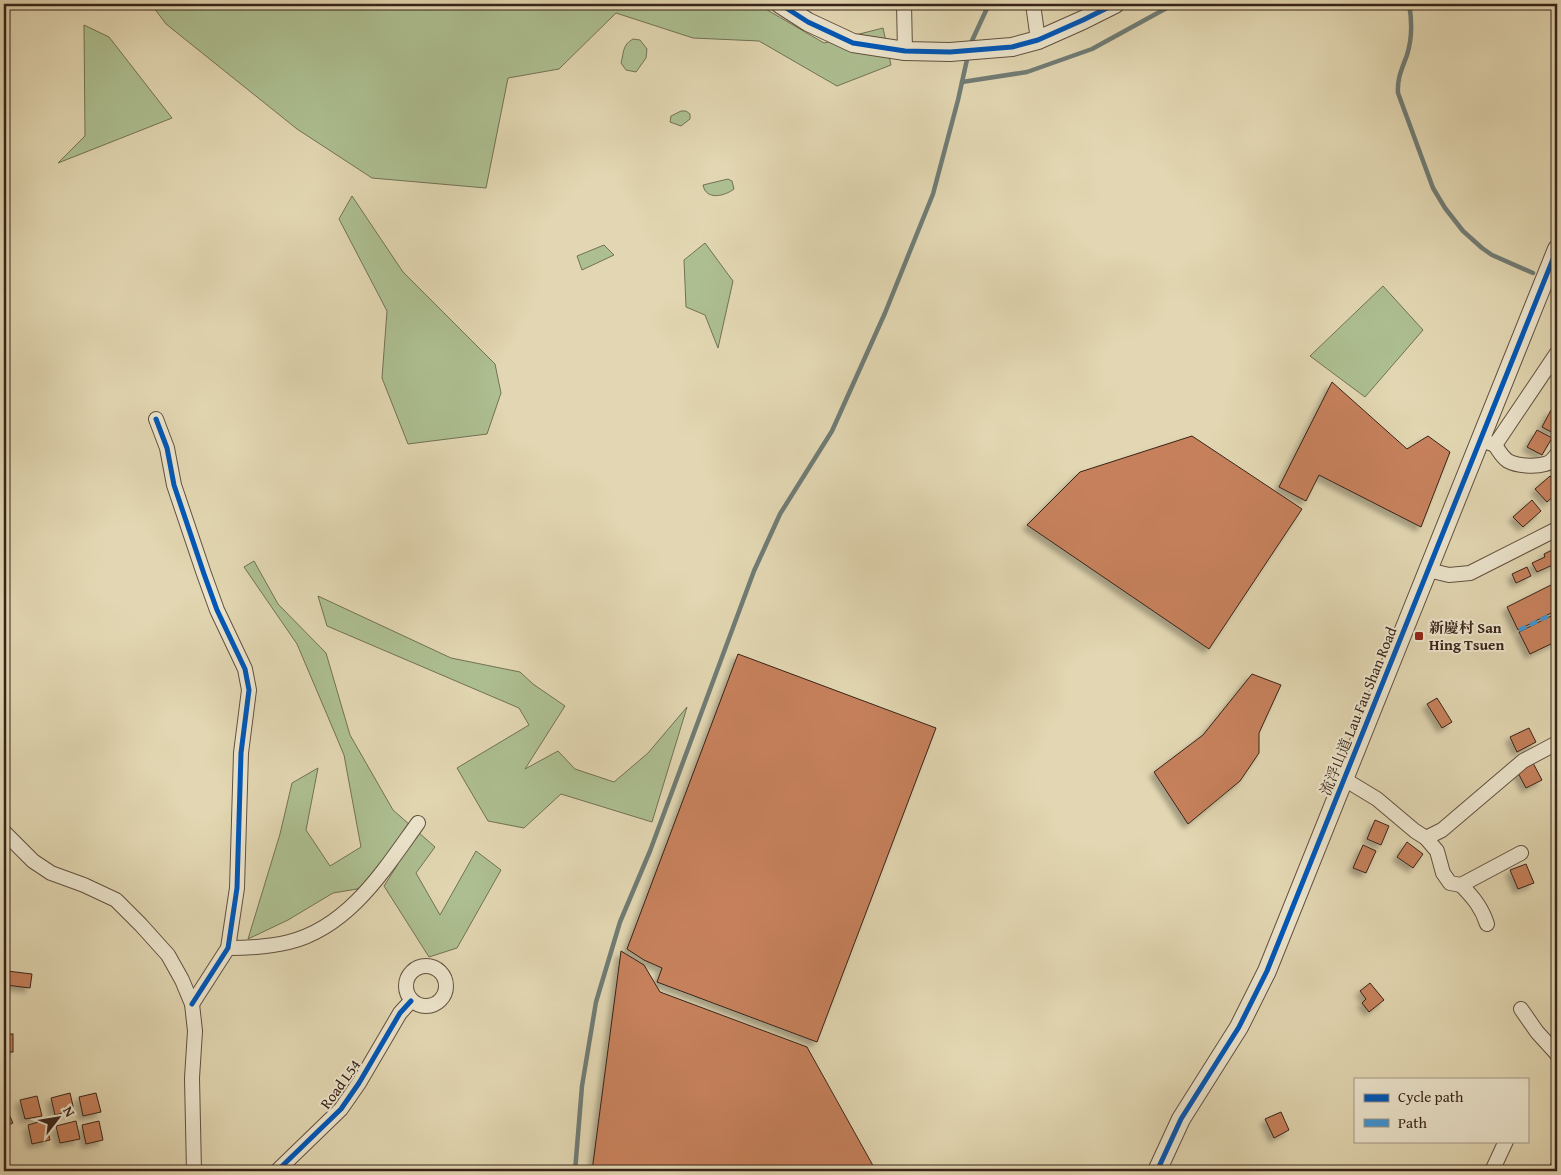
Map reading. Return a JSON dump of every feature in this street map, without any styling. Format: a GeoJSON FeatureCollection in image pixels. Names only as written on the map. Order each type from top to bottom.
{"type":"FeatureCollection","features":[{"type":"Feature","properties":{"kind":"street"},"geometry":{"type":"LineString","coordinates":[[780,4],[808,22],[853,43],[905,51],[950,52],[1012,47],[1038,40],[1115,4]]}},
{"type":"Feature","properties":{"kind":"street"},"geometry":{"type":"LineString","coordinates":[[904,4],[905,51]]}},
{"type":"Feature","properties":{"kind":"street"},"geometry":{"type":"LineString","coordinates":[[1033,4],[1038,40]]}},
{"type":"Feature","properties":{"kind":"street","name":"流浮山道 Lau Fau Shan Road"},"geometry":{"type":"LineString","coordinates":[[1157,1171],[1181,1119],[1231,1041],[1254,998],[1428,570],[1488,442],[1557,249]]}},
{"type":"Feature","properties":{"kind":"street"},"geometry":{"type":"LineString","coordinates":[[1557,354],[1488,442],[1510,463],[1523,465],[1545,464],[1551,462],[1557,454]]}},
{"type":"Feature","properties":{"kind":"street"},"geometry":{"type":"LineString","coordinates":[[156,419],[167,448],[174,486],[204,574],[217,610],[248,678],[249,696],[241,753],[237,888],[228,948],[192,1004]]}},
{"type":"Feature","properties":{"kind":"street"},"geometry":{"type":"LineString","coordinates":[[1428,570],[1449,575],[1470,573],[1557,529]]}},
{"type":"Feature","properties":{"kind":"street"},"geometry":{"type":"LineString","coordinates":[[1426,838],[1442,830],[1522,761],[1557,744]]}},
{"type":"Feature","properties":{"kind":"street"},"geometry":{"type":"LineString","coordinates":[[1344,779],[1377,798],[1415,831],[1426,838],[1437,851],[1443,873],[1450,883],[1461,886],[1472,896],[1481,909],[1487,924]]}},
{"type":"Feature","properties":{"kind":"street"},"geometry":{"type":"LineString","coordinates":[[228,948],[289,942],[322,929],[343,914],[375,882],[418,822]]}},
{"type":"Feature","properties":{"kind":"street"},"geometry":{"type":"LineString","coordinates":[[4,832],[33,861],[51,873],[84,885],[116,900],[142,925],[168,955],[182,980],[192,1004],[195,1031],[192,1078],[194,1171]]}},
{"type":"Feature","properties":{"kind":"street"},"geometry":{"type":"LineString","coordinates":[[1461,886],[1521,853]]}},
{"type":"Feature","properties":{"kind":"street","name":"Road L54"},"geometry":{"type":"LineString","coordinates":[[277,1171],[341,1109],[359,1084],[400,1013],[411,1001]]}},
{"type":"Feature","properties":{"kind":"street"},"geometry":{"type":"LineString","coordinates":[[1521,1009],[1537,1032],[1557,1054]]}},
{"type":"Feature","properties":{"kind":"street"},"geometry":{"type":"LineString","coordinates":[[1492,1171],[1506,1142]]}},
{"type":"Feature","properties":{"kind":"green space"},"geometry":{"type":"Polygon","coordinates":[[[151,4],[757,4],[824,43],[883,28],[891,65],[837,86],[759,41],[693,38],[616,13],[559,69],[508,78],[486,188],[372,178],[297,129],[166,24],[151,4]]]}},
{"type":"Feature","properties":{"kind":"green space"},"geometry":{"type":"Polygon","coordinates":[[[84,25],[109,37],[172,118],[58,163],[85,136],[84,25]]]}},
{"type":"Feature","properties":{"kind":"green space"},"geometry":{"type":"Polygon","coordinates":[[[633,39],[640,40],[647,49],[646,58],[636,72],[626,70],[621,63],[625,47],[633,39]]]}},
{"type":"Feature","properties":{"kind":"green space"},"geometry":{"type":"Polygon","coordinates":[[[681,111],[686,111],[690,114],[690,119],[681,126],[670,122],[671,116],[681,111]]]}},
{"type":"Feature","properties":{"kind":"green space"},"geometry":{"type":"Polygon","coordinates":[[[728,179],[732,181],[734,189],[726,194],[712,195],[705,190],[703,185],[728,179]]]}},
{"type":"Feature","properties":{"kind":"green space"},"geometry":{"type":"Polygon","coordinates":[[[352,196],[403,272],[495,364],[501,393],[487,434],[408,444],[382,378],[387,311],[339,219],[352,196]]]}},
{"type":"Feature","properties":{"kind":"green space"},"geometry":{"type":"Polygon","coordinates":[[[705,243],[733,281],[718,348],[705,315],[686,307],[684,260],[705,243]]]}},
{"type":"Feature","properties":{"kind":"green space"},"geometry":{"type":"Polygon","coordinates":[[[604,245],[614,255],[582,270],[577,256],[604,245]]]}},
{"type":"Feature","properties":{"kind":"green space"},"geometry":{"type":"Polygon","coordinates":[[[1383,286],[1423,330],[1365,397],[1310,356],[1383,286]]]}},
{"type":"Feature","properties":{"kind":"green space"},"geometry":{"type":"Polygon","coordinates":[[[254,561],[278,604],[326,653],[350,735],[393,810],[435,847],[416,873],[440,915],[476,851],[501,870],[457,948],[429,957],[384,886],[398,864],[357,889],[333,893],[288,920],[248,939],[280,834],[292,783],[318,768],[306,830],[330,866],[361,847],[344,755],[297,644],[244,567],[254,561]]]}},
{"type":"Feature","properties":{"kind":"green space"},"geometry":{"type":"Polygon","coordinates":[[[318,596],[451,658],[520,672],[533,684],[565,706],[525,769],[558,751],[575,769],[614,782],[648,753],[687,707],[652,822],[561,794],[524,828],[488,821],[457,768],[529,725],[519,708],[327,626],[318,596]]]}},
{"type":"Feature","properties":{"kind":"building"},"geometry":{"type":"Polygon","coordinates":[[[1332,382],[1407,449],[1428,436],[1450,452],[1421,527],[1319,475],[1306,501],[1279,487],[1332,382]]]}},
{"type":"Feature","properties":{"kind":"building"},"geometry":{"type":"Polygon","coordinates":[[[1551,410],[1557,413],[1557,435],[1542,427],[1551,410]]]}},
{"type":"Feature","properties":{"kind":"building"},"geometry":{"type":"Polygon","coordinates":[[[1537,430],[1552,438],[1542,455],[1527,447],[1537,430]]]}},
{"type":"Feature","properties":{"kind":"building"},"geometry":{"type":"Polygon","coordinates":[[[1192,436],[1302,509],[1209,649],[1027,525],[1080,472],[1192,436]]]}},
{"type":"Feature","properties":{"kind":"building"},"geometry":{"type":"Polygon","coordinates":[[[1550,476],[1557,484],[1557,493],[1547,502],[1535,489],[1550,476]]]}},
{"type":"Feature","properties":{"kind":"building"},"geometry":{"type":"Polygon","coordinates":[[[1532,500],[1541,511],[1523,527],[1513,517],[1532,500]]]}},
{"type":"Feature","properties":{"kind":"building"},"geometry":{"type":"Polygon","coordinates":[[[1556,548],[1557,563],[1537,572],[1532,563],[1545,557],[1544,554],[1556,548]]]}},
{"type":"Feature","properties":{"kind":"building"},"geometry":{"type":"Polygon","coordinates":[[[1527,567],[1531,576],[1516,583],[1512,574],[1527,567]]]}},
{"type":"Feature","properties":{"kind":"building"},"geometry":{"type":"Polygon","coordinates":[[[1557,582],[1557,610],[1518,630],[1507,607],[1557,582]]]}},
{"type":"Feature","properties":{"kind":"building"},"geometry":{"type":"Polygon","coordinates":[[[1557,613],[1557,641],[1530,654],[1519,632],[1557,613]]]}},
{"type":"Feature","properties":{"kind":"building"},"geometry":{"type":"Polygon","coordinates":[[[738,654],[936,728],[817,1042],[657,982],[662,968],[644,960],[627,949],[738,654]]]}},
{"type":"Feature","properties":{"kind":"building"},"geometry":{"type":"Polygon","coordinates":[[[1252,674],[1281,685],[1259,733],[1259,753],[1240,781],[1188,824],[1154,772],[1203,735],[1252,674]]]}},
{"type":"Feature","properties":{"kind":"building"},"geometry":{"type":"Polygon","coordinates":[[[1437,698],[1452,722],[1442,728],[1427,704],[1437,698]]]}},
{"type":"Feature","properties":{"kind":"building"},"geometry":{"type":"Polygon","coordinates":[[[1529,728],[1536,742],[1517,752],[1510,737],[1529,728]]]}},
{"type":"Feature","properties":{"kind":"building"},"geometry":{"type":"Polygon","coordinates":[[[1533,763],[1542,780],[1526,788],[1517,771],[1533,763]]]}},
{"type":"Feature","properties":{"kind":"building"},"geometry":{"type":"Polygon","coordinates":[[[1375,820],[1389,826],[1381,845],[1367,839],[1375,820]]]}},
{"type":"Feature","properties":{"kind":"building"},"geometry":{"type":"Polygon","coordinates":[[[1407,842],[1423,854],[1413,868],[1397,857],[1407,842]]]}},
{"type":"Feature","properties":{"kind":"building"},"geometry":{"type":"Polygon","coordinates":[[[1363,845],[1376,851],[1366,873],[1353,868],[1363,845]]]}},
{"type":"Feature","properties":{"kind":"building"},"geometry":{"type":"Polygon","coordinates":[[[1526,864],[1534,883],[1518,889],[1510,870],[1526,864]]]}},
{"type":"Feature","properties":{"kind":"building"},"geometry":{"type":"Polygon","coordinates":[[[621,951],[644,965],[660,992],[807,1047],[876,1171],[592,1171],[621,951]]]}},
{"type":"Feature","properties":{"kind":"building"},"geometry":{"type":"Polygon","coordinates":[[[7,971],[32,974],[30,988],[6,985],[7,971]]]}},
{"type":"Feature","properties":{"kind":"building"},"geometry":{"type":"Polygon","coordinates":[[[1370,983],[1384,1000],[1369,1012],[1362,1003],[1366,999],[1360,991],[1370,983]]]}},
{"type":"Feature","properties":{"kind":"building"},"geometry":{"type":"Polygon","coordinates":[[[4,1034],[13,1034],[13,1052],[4,1052],[4,1034]]]}},
{"type":"Feature","properties":{"kind":"building"},"geometry":{"type":"Polygon","coordinates":[[[70,1093],[74,1110],[55,1115],[51,1098],[70,1093]]]}},
{"type":"Feature","properties":{"kind":"building"},"geometry":{"type":"Polygon","coordinates":[[[96,1093],[101,1112],[83,1116],[79,1097],[96,1093]]]}},
{"type":"Feature","properties":{"kind":"building"},"geometry":{"type":"Polygon","coordinates":[[[37,1096],[42,1116],[25,1119],[20,1100],[37,1096]]]}},
{"type":"Feature","properties":{"kind":"building"},"geometry":{"type":"Polygon","coordinates":[[[7,1110],[13,1123],[4,1127],[4,1111],[7,1110]]]}},
{"type":"Feature","properties":{"kind":"building"},"geometry":{"type":"Polygon","coordinates":[[[1281,1112],[1289,1130],[1274,1138],[1265,1119],[1281,1112]]]}},
{"type":"Feature","properties":{"kind":"building"},"geometry":{"type":"Polygon","coordinates":[[[45,1120],[50,1140],[32,1144],[28,1125],[45,1120]]]}},
{"type":"Feature","properties":{"kind":"building"},"geometry":{"type":"Polygon","coordinates":[[[76,1121],[80,1139],[60,1143],[56,1126],[76,1121]]]}},
{"type":"Feature","properties":{"kind":"building"},"geometry":{"type":"Polygon","coordinates":[[[99,1121],[103,1140],[86,1144],[82,1125],[99,1121]]]}},
{"type":"Feature","properties":{"kind":"waterway"},"geometry":{"type":"LineString","coordinates":[[970,45],[989,4]]}},
{"type":"Feature","properties":{"kind":"waterway"},"geometry":{"type":"LineString","coordinates":[[962,82],[1027,72],[1092,49],[1174,4]]}},
{"type":"Feature","properties":{"kind":"waterway"},"geometry":{"type":"LineString","coordinates":[[1409,4],[1411,36],[1399,78],[1398,93],[1433,188],[1445,208],[1463,231],[1482,248],[1492,255],[1533,273]]}},
{"type":"Feature","properties":{"kind":"waterway"},"geometry":{"type":"LineString","coordinates":[[575,1171],[582,1086],[596,1002],[620,922],[650,851],[754,571],[780,514],[832,431],[885,313],[933,194],[968,55]]}},
{"type":"Feature","properties":{"kind":"marked path"},"geometry":{"type":"LineString","coordinates":[[1519,630],[1557,612]]}},
{"type":"Feature","properties":{"kind":"cycle path"},"geometry":{"type":"LineString","coordinates":[[780,4],[808,22],[853,43],[905,51],[950,52],[1012,47],[1038,40],[1115,4]]}},
{"type":"Feature","properties":{"kind":"cycle path"},"geometry":{"type":"LineString","coordinates":[[1157,1171],[1181,1119],[1239,1027],[1267,971],[1557,249]]}},
{"type":"Feature","properties":{"kind":"cycle path"},"geometry":{"type":"LineString","coordinates":[[156,419],[167,448],[174,485],[204,574],[217,610],[245,669],[249,690],[241,753],[237,888],[228,948],[192,1004]]}},
{"type":"Feature","properties":{"kind":"cycle path"},"geometry":{"type":"LineString","coordinates":[[277,1171],[341,1109],[359,1083],[400,1013],[411,1001]]}},
{"type":"Feature","properties":{"kind":"place","name":"新慶村 San Hing Tsuen"},"geometry":{"type":"Point","coordinates":[1419,636]}}]}
